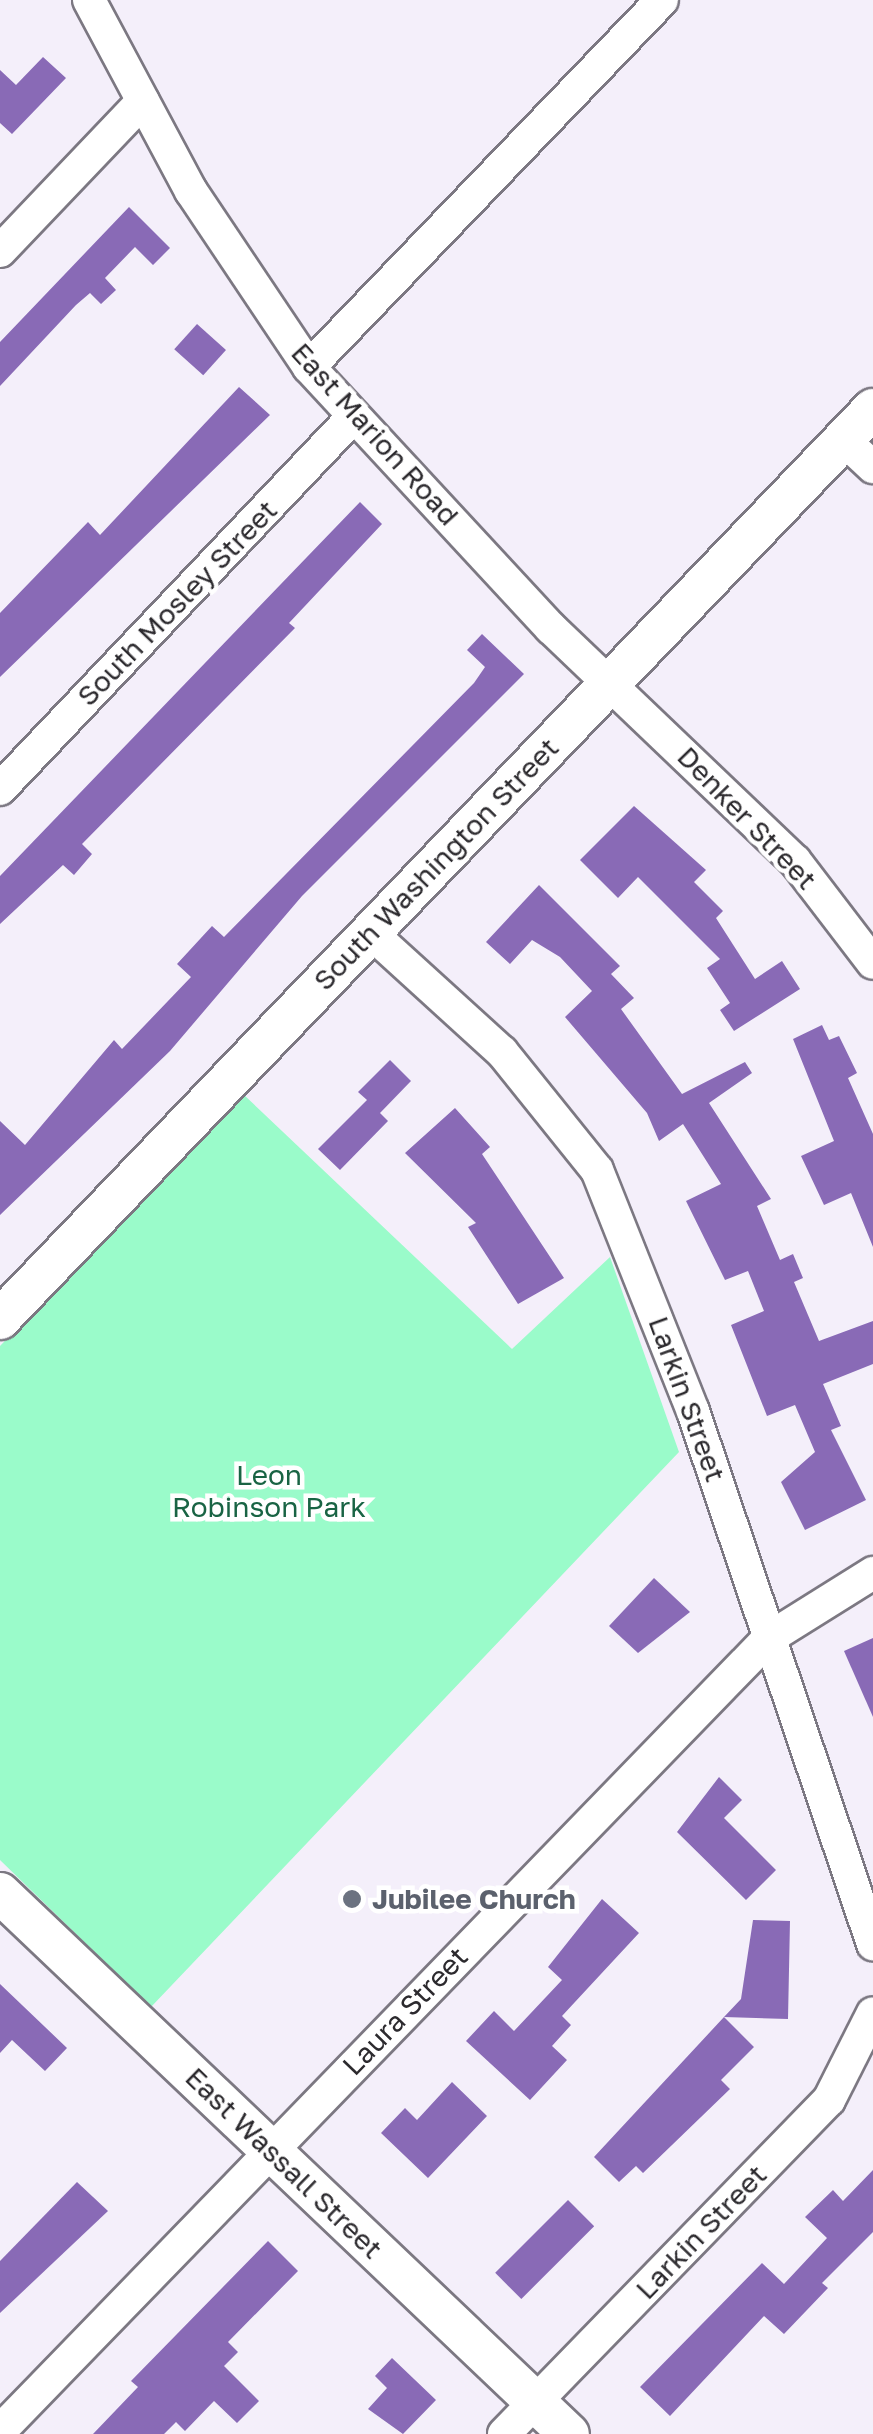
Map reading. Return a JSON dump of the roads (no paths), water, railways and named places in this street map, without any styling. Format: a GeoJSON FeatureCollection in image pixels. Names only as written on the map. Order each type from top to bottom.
{"type":"FeatureCollection","features":[{"type":"Feature","properties":{"kind":"street","name":"East Marion Road"},"geometry":{"type":"LineString","coordinates":[[89,0],[143,101],[308,367],[610,684]]}},
{"type":"Feature","properties":{"kind":"street"},"geometry":{"type":"LineString","coordinates":[[308,367],[662,0]]}},
{"type":"Feature","properties":{"kind":"street"},"geometry":{"type":"LineString","coordinates":[[0,251],[143,101]]}},
{"type":"Feature","properties":{"kind":"street","name":"South Washington Street"},"geometry":{"type":"LineString","coordinates":[[0,1318],[873,409]]}},
{"type":"Feature","properties":{"kind":"street","name":"South Mosley Street"},"geometry":{"type":"LineString","coordinates":[[0,789],[354,416]]}},
{"type":"Feature","properties":{"kind":"street"},"geometry":{"type":"LineString","coordinates":[[844,440],[873,466]]}},
{"type":"Feature","properties":{"kind":"street","name":"Denker Street"},"geometry":{"type":"LineString","coordinates":[[610,684],[795,861],[873,963]]}},
{"type":"Feature","properties":{"kind":"street","name":"Larkin Street"},"geometry":{"type":"LineString","coordinates":[[370,932],[502,1052],[597,1170],[770,1638],[873,1944]]}},
{"type":"Feature","properties":{"kind":"street","name":"Laura Street"},"geometry":{"type":"LineString","coordinates":[[0,2431],[770,1638],[873,1573]]}},
{"type":"Feature","properties":{"kind":"street","name":"East Wassall Street"},"geometry":{"type":"LineString","coordinates":[[1,1896],[569,2434]]}},
{"type":"Feature","properties":{"kind":"street","name":"Larkin Street"},"geometry":{"type":"LineString","coordinates":[[504,2434],[829,2100],[873,2013]]}},
{"type":"Feature","properties":{"kind":"place","name":"Jubilee Church"},"geometry":{"type":"Point","coordinates":[352,1899]}},
{"type":"Feature","properties":{"kind":"park label","name":"Leon Robinson Park"},"geometry":{"type":"Point","coordinates":[269,1491]}}]}
